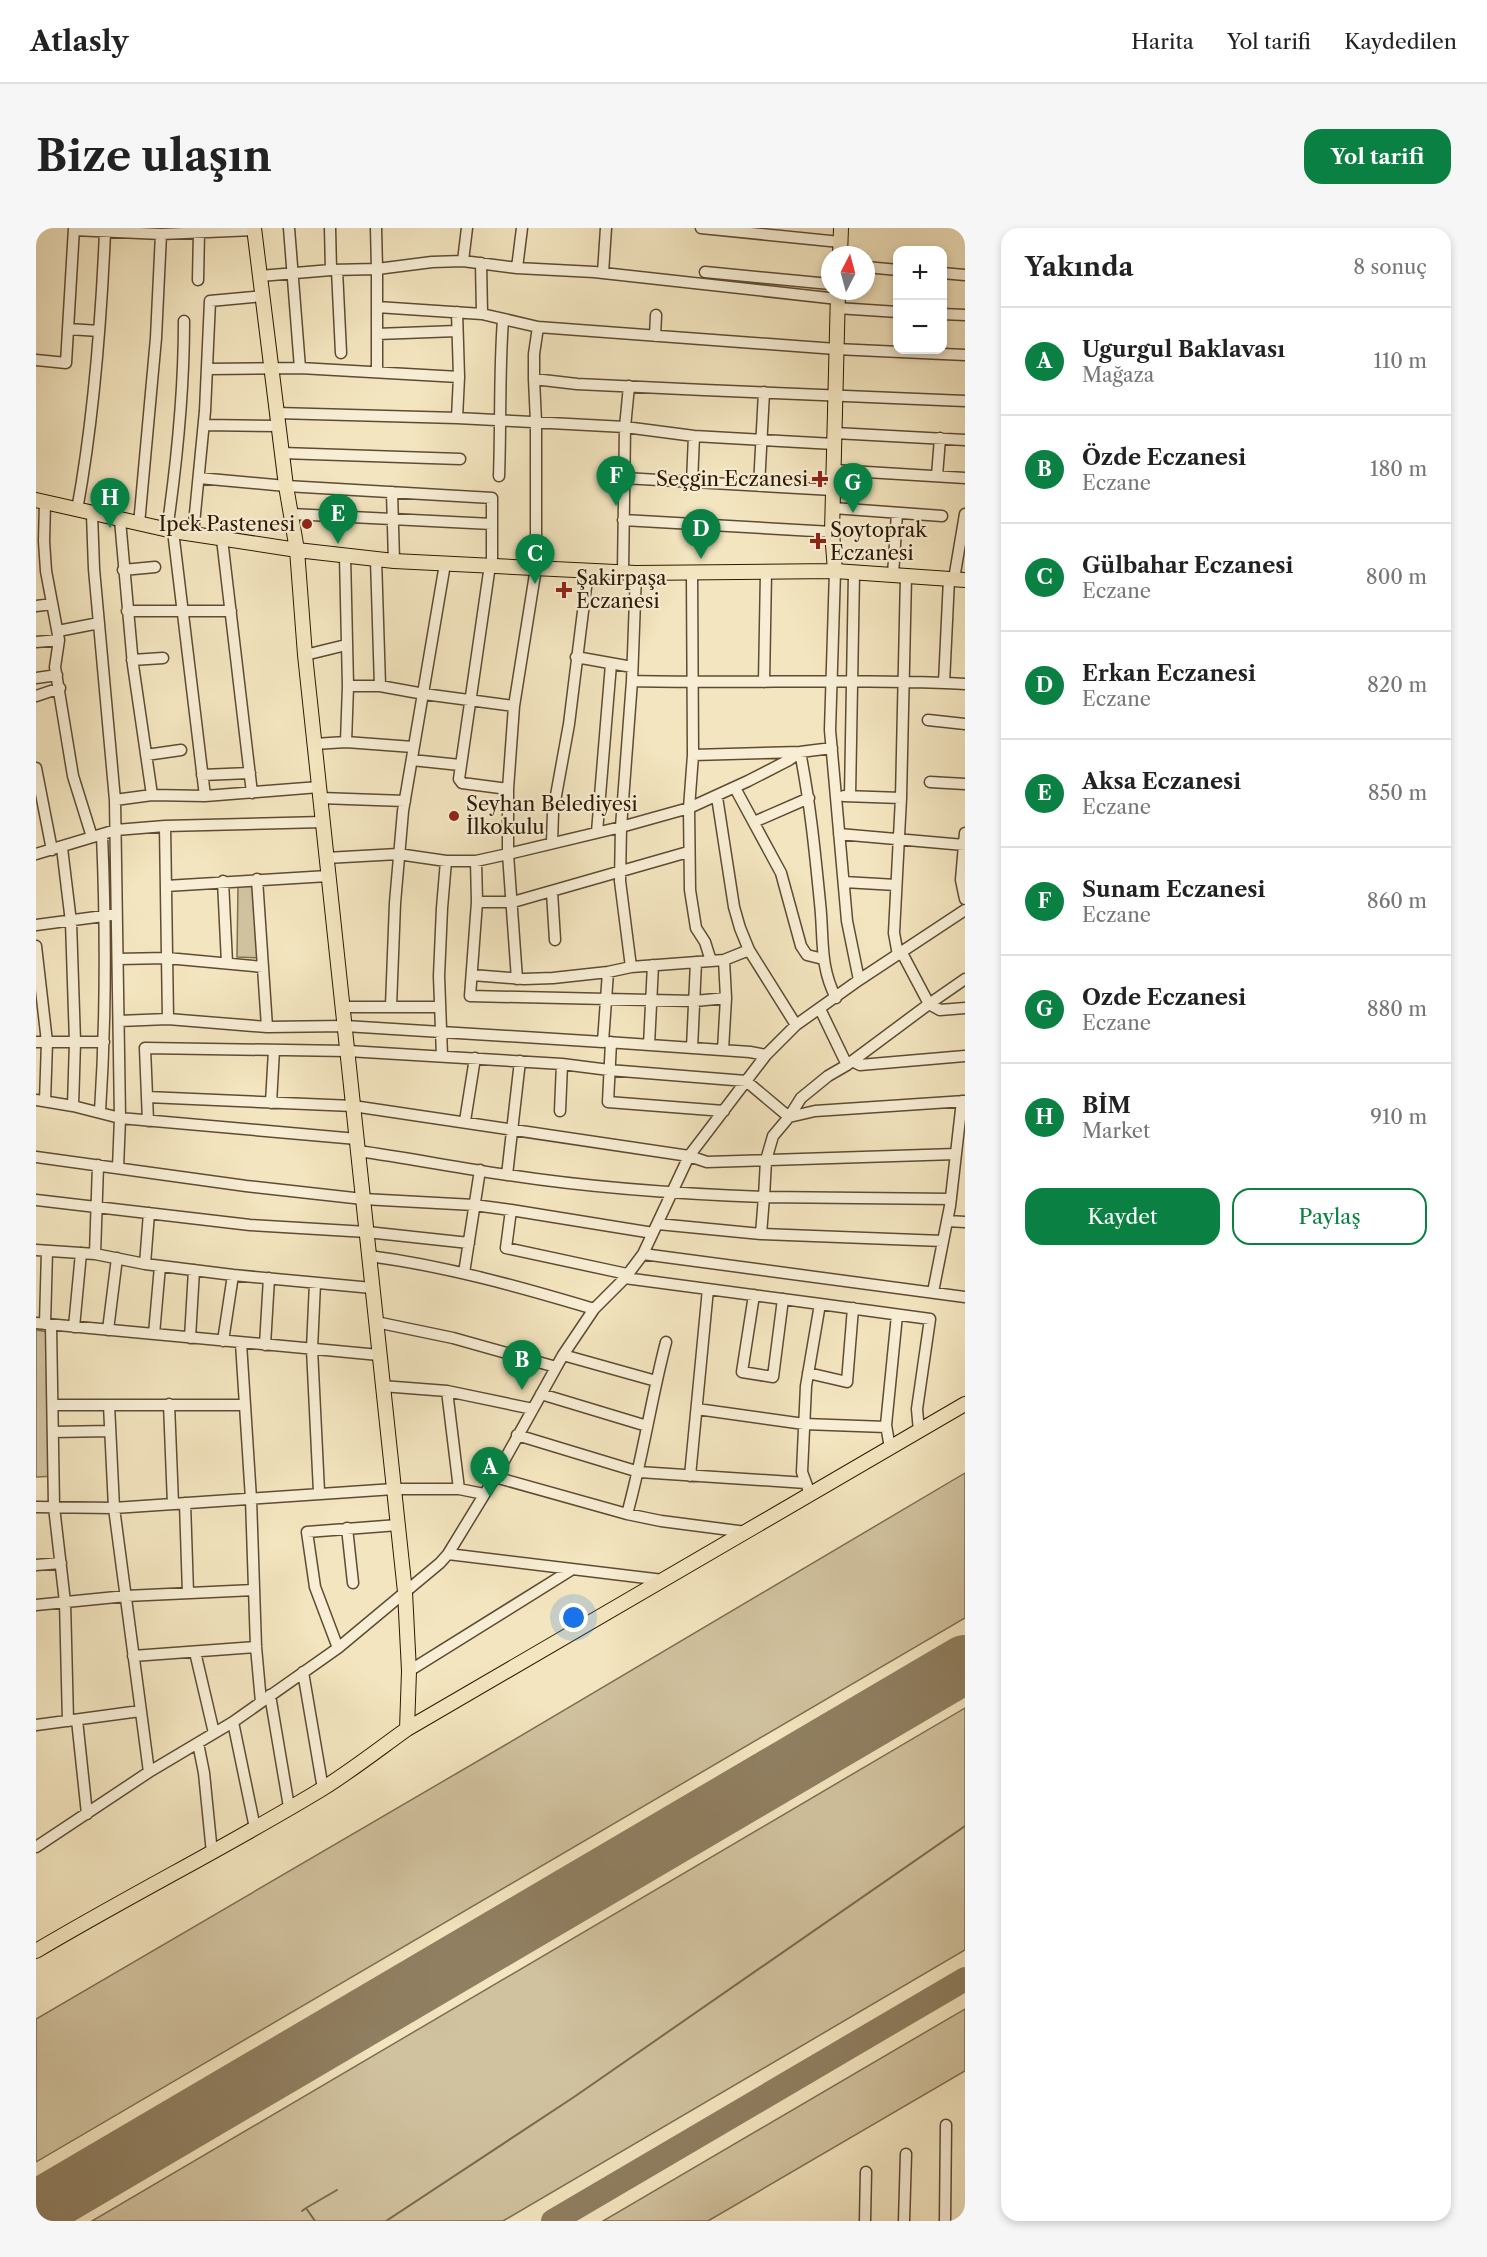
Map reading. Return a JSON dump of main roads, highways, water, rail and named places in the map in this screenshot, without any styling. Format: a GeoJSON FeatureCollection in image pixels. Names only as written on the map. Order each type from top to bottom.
{"type":"FeatureCollection","features":[{"type":"Feature","properties":{"kind":"main road"},"geometry":{"type":"LineString","coordinates":[[254,229],[286,486],[297,550],[322,822],[405,1592],[409,1671],[407,1729]]}},
{"type":"Feature","properties":{"kind":"main road"},"geometry":{"type":"LineString","coordinates":[[835,571],[832,532],[838,300]]}},
{"type":"Feature","properties":{"kind":"main road"},"geometry":{"type":"LineString","coordinates":[[41,502],[139,524],[222,539],[394,561],[629,572],[835,571],[956,579]]}},
{"type":"Feature","properties":{"kind":"main road"},"geometry":{"type":"LineString","coordinates":[[36,1951],[322,1789],[407,1729],[746,1532],[808,1489],[890,1448],[965,1404]]}},
{"type":"Feature","properties":{"kind":"waterway"},"geometry":{"type":"LineString","coordinates":[[386,2221],[574,2097],[965,1826]]}},
{"type":"Feature","properties":{"kind":"waterway"},"geometry":{"type":"LineString","coordinates":[[306,2208],[337,2190]]}},
{"type":"Feature","properties":{"kind":"waterway"},"geometry":{"type":"LineString","coordinates":[[302,2211],[306,2208],[315,2221]]}},
{"type":"Feature","properties":{"kind":"place","name":"Seçgin Eczanesi"},"geometry":{"type":"Point","coordinates":[820,479]}},
{"type":"Feature","properties":{"kind":"place","name":"Sunam Eczanesi"},"geometry":{"type":"Point","coordinates":[616,506]}},
{"type":"Feature","properties":{"kind":"place","name":"Ozde Eczanesi"},"geometry":{"type":"Point","coordinates":[853,513]}},
{"type":"Feature","properties":{"kind":"place","name":"Ipek Pastenesi"},"geometry":{"type":"Point","coordinates":[307,524]}},
{"type":"Feature","properties":{"kind":"place","name":"BİM"},"geometry":{"type":"Point","coordinates":[110,528]}},
{"type":"Feature","properties":{"kind":"place","name":"Soytoprak Eczanesi"},"geometry":{"type":"Point","coordinates":[818,541]}},
{"type":"Feature","properties":{"kind":"place","name":"Aksa Eczanesi"},"geometry":{"type":"Point","coordinates":[338,544]}},
{"type":"Feature","properties":{"kind":"place","name":"Erkan Eczanesi"},"geometry":{"type":"Point","coordinates":[701,559]}},
{"type":"Feature","properties":{"kind":"place","name":"Gülbahar Eczanesi"},"geometry":{"type":"Point","coordinates":[535,584]}},
{"type":"Feature","properties":{"kind":"place","name":"Şakirpaşa Eczanesi"},"geometry":{"type":"Point","coordinates":[564,590]}},
{"type":"Feature","properties":{"kind":"place","name":"Seyhan Belediyesi İlkokulu"},"geometry":{"type":"Point","coordinates":[454,816]}},
{"type":"Feature","properties":{"kind":"place","name":"Özde Eczanesi"},"geometry":{"type":"Point","coordinates":[522,1390]}},
{"type":"Feature","properties":{"kind":"place","name":"Ugurgul Baklavası"},"geometry":{"type":"Point","coordinates":[490,1497]}}]}
